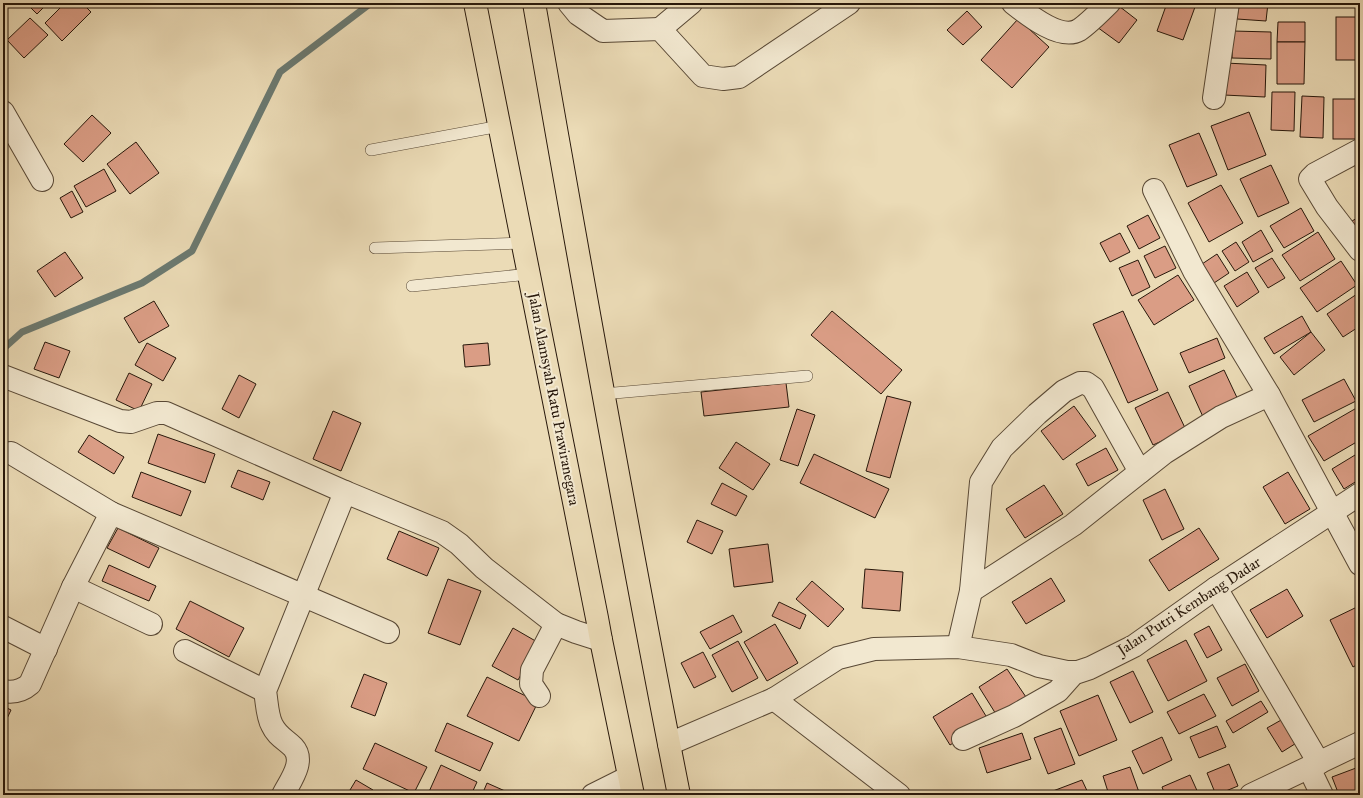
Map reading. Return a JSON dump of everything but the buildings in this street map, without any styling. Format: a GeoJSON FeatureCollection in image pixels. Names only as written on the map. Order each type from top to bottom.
{"type":"FeatureCollection","features":[{"type":"Feature","properties":{"kind":"highway","name":"Jalan Alamsyah Ratu Prawiranegara"},"geometry":{"type":"LineString","coordinates":[[475,3],[631,786]]}},
{"type":"Feature","properties":{"kind":"highway"},"geometry":{"type":"LineString","coordinates":[[534,3],[602,394],[679,795]]}},
{"type":"Feature","properties":{"kind":"street"},"geometry":{"type":"LineString","coordinates":[[569,3],[578,14],[603,31],[660,29],[691,3]]}},
{"type":"Feature","properties":{"kind":"street"},"geometry":{"type":"LineString","coordinates":[[660,29],[703,76],[723,79],[739,77],[849,3]]}},
{"type":"Feature","properties":{"kind":"street"},"geometry":{"type":"LineString","coordinates":[[1013,3],[1046,26],[1062,33],[1070,33],[1079,30],[1109,3]]}},
{"type":"Feature","properties":{"kind":"street"},"geometry":{"type":"LineString","coordinates":[[1214,98],[1228,3]]}},
{"type":"Feature","properties":{"kind":"street"},"geometry":{"type":"LineString","coordinates":[[3,112],[42,180]]}},
{"type":"Feature","properties":{"kind":"street"},"geometry":{"type":"LineString","coordinates":[[1360,150],[1315,174],[1310,179],[1327,207],[1360,250]]}},
{"type":"Feature","properties":{"kind":"street"},"geometry":{"type":"LineString","coordinates":[[1154,190],[1194,271],[1268,394],[1360,564]]}},
{"type":"Feature","properties":{"kind":"street"},"geometry":{"type":"LineString","coordinates":[[3,376],[120,420],[131,422],[157,413],[166,413],[345,492],[442,532],[458,544],[484,568],[556,624],[601,640]]}},
{"type":"Feature","properties":{"kind":"street"},"geometry":{"type":"LineString","coordinates":[[958,648],[971,591],[981,482],[1002,448],[1037,414],[1064,391],[1080,383],[1086,383],[1093,388],[1140,472]]}},
{"type":"Feature","properties":{"kind":"street"},"geometry":{"type":"LineString","coordinates":[[971,591],[1073,525],[1164,453],[1221,416],[1268,394]]}},
{"type":"Feature","properties":{"kind":"street"},"geometry":{"type":"LineString","coordinates":[[11,453],[111,512],[388,632]]}},
{"type":"Feature","properties":{"kind":"street"},"geometry":{"type":"LineString","coordinates":[[283,795],[298,764],[298,754],[293,747],[279,737],[271,724],[265,692],[345,492]]}},
{"type":"Feature","properties":{"kind":"street","name":"Jalan Putri Kembang Dadar"},"geometry":{"type":"LineString","coordinates":[[1074,673],[1090,668],[1134,646],[1216,588],[1360,494]]}},
{"type":"Feature","properties":{"kind":"street"},"geometry":{"type":"LineString","coordinates":[[3,691],[10,692],[24,689],[30,684],[73,587],[111,512]]}},
{"type":"Feature","properties":{"kind":"street"},"geometry":{"type":"LineString","coordinates":[[73,587],[151,624]]}},
{"type":"Feature","properties":{"kind":"street"},"geometry":{"type":"LineString","coordinates":[[1216,588],[1314,765],[1322,795]]}},
{"type":"Feature","properties":{"kind":"street"},"geometry":{"type":"LineString","coordinates":[[539,696],[531,684],[532,670],[556,624]]}},
{"type":"Feature","properties":{"kind":"street"},"geometry":{"type":"LineString","coordinates":[[3,627],[46,649]]}},
{"type":"Feature","properties":{"kind":"street"},"geometry":{"type":"LineString","coordinates":[[669,744],[774,699],[838,658],[874,649],[958,648],[1011,655],[1039,666],[1074,673]]}},
{"type":"Feature","properties":{"kind":"street"},"geometry":{"type":"LineString","coordinates":[[185,651],[265,692]]}},
{"type":"Feature","properties":{"kind":"street"},"geometry":{"type":"LineString","coordinates":[[964,739],[1014,716],[1058,691],[1074,673]]}},
{"type":"Feature","properties":{"kind":"street"},"geometry":{"type":"LineString","coordinates":[[774,699],[899,795]]}},
{"type":"Feature","properties":{"kind":"street"},"geometry":{"type":"LineString","coordinates":[[1251,795],[1360,743]]}},
{"type":"Feature","properties":{"kind":"street"},"geometry":{"type":"LineString","coordinates":[[593,795],[631,786]]}},
{"type":"Feature","properties":{"kind":"lane"},"geometry":{"type":"LineString","coordinates":[[371,150],[500,126]]}},
{"type":"Feature","properties":{"kind":"lane"},"geometry":{"type":"LineString","coordinates":[[375,248],[524,243]]}},
{"type":"Feature","properties":{"kind":"lane"},"geometry":{"type":"LineString","coordinates":[[412,286],[529,274]]}},
{"type":"Feature","properties":{"kind":"lane"},"geometry":{"type":"LineString","coordinates":[[602,394],[807,376]]}},
{"type":"Feature","properties":{"kind":"waterway"},"geometry":{"type":"LineString","coordinates":[[3,349],[22,332],[142,283],[192,251],[280,72],[371,3]]}}]}
